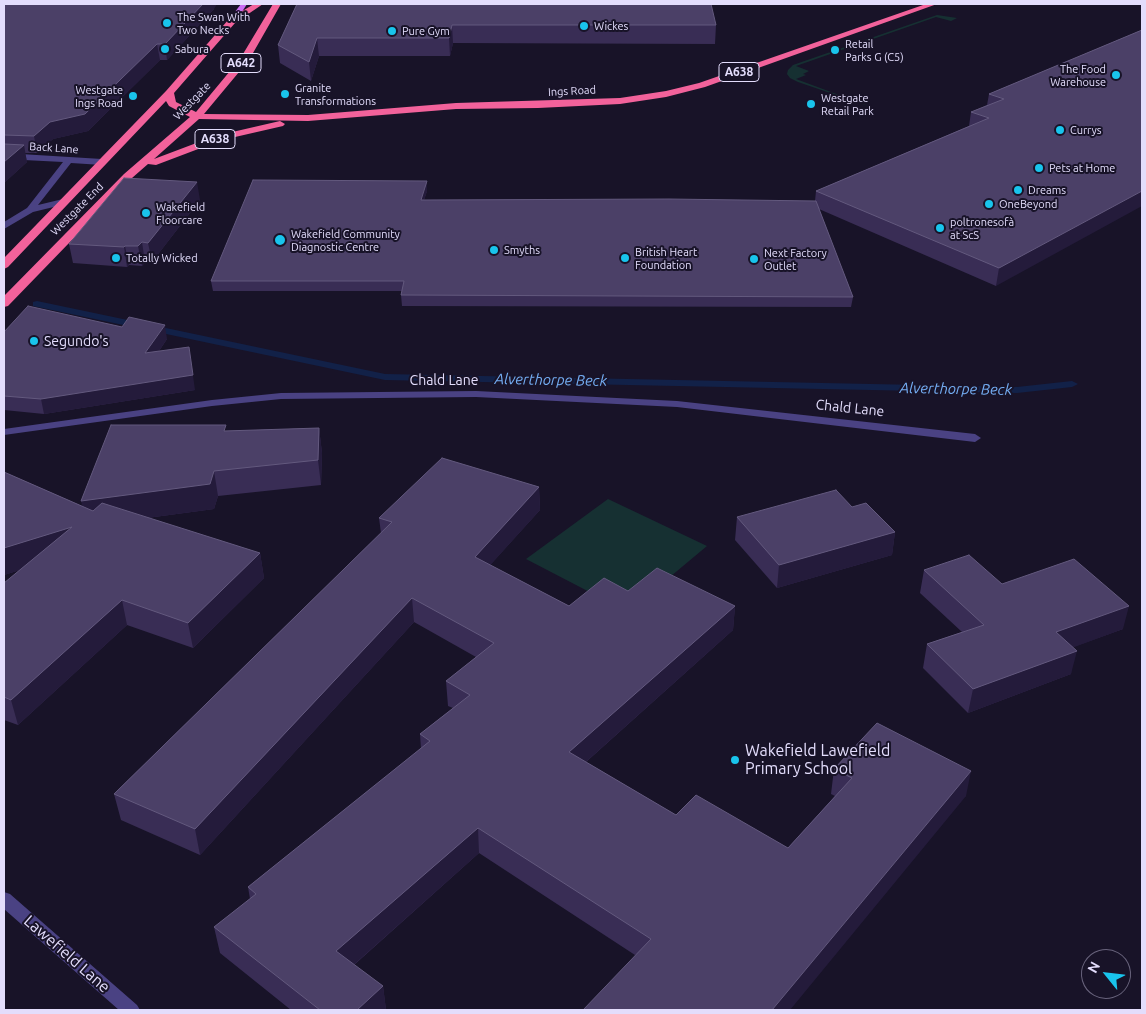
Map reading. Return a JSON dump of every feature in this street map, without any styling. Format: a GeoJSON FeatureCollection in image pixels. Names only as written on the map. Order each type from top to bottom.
{"type":"FeatureCollection","features":[{"type":"Feature","properties":{"kind":"highway"},"geometry":{"type":"LineString","coordinates":[[232,21],[259,4]]}},
{"type":"Feature","properties":{"kind":"highway","name":"Westgate"},"geometry":{"type":"LineString","coordinates":[[172,139],[197,116],[244,60],[277,4]]}},
{"type":"Feature","properties":{"kind":"highway","name":"Ings Road"},"geometry":{"type":"LineString","coordinates":[[197,116],[308,118],[456,106],[521,106],[620,101],[666,94],[702,85],[933,4]]}},
{"type":"Feature","properties":{"kind":"highway","name":"Westgate"},"geometry":{"type":"LineString","coordinates":[[131,133],[232,21]]}},
{"type":"Feature","properties":{"kind":"highway","name":"A638"},"geometry":{"type":"LineString","coordinates":[[169,93],[172,104],[197,116]]}},
{"type":"Feature","properties":{"kind":"highway","name":"A638"},"geometry":{"type":"LineString","coordinates":[[128,176],[163,157],[200,143],[308,118]]}},
{"type":"Feature","properties":{"kind":"highway","name":"Westgate End"},"geometry":{"type":"LineString","coordinates":[[4,265],[131,133]]}},
{"type":"Feature","properties":{"kind":"highway","name":"Westgate End"},"geometry":{"type":"LineString","coordinates":[[4,303],[128,176],[172,139]]}},
{"type":"Feature","properties":{"kind":"main road","name":"Westgate"},"geometry":{"type":"LineString","coordinates":[[232,21],[244,4]]}},
{"type":"Feature","properties":{"kind":"street","name":"Back Lane"},"geometry":{"type":"LineString","coordinates":[[4,156],[102,162]]}},
{"type":"Feature","properties":{"kind":"street"},"geometry":{"type":"LineString","coordinates":[[30,210],[68,161]]}},
{"type":"Feature","properties":{"kind":"street"},"geometry":{"type":"LineString","coordinates":[[4,226],[30,210],[63,202]]}},
{"type":"Feature","properties":{"kind":"street","name":"Chald Lane"},"geometry":{"type":"LineString","coordinates":[[4,432],[212,403],[281,396],[476,394],[677,404],[975,438]]}},
{"type":"Feature","properties":{"kind":"street","name":"Lawefield Lane"},"geometry":{"type":"LineString","coordinates":[[4,899],[131,1010]]}},
{"type":"Feature","properties":{"kind":"green space"},"geometry":{"type":"Polygon","coordinates":[[[937,15],[957,18],[951,21],[936,17],[796,66],[809,71],[803,74],[806,75],[796,79],[874,108],[798,82],[787,74],[793,65],[937,15]]]}},
{"type":"Feature","properties":{"kind":"green space"},"geometry":{"type":"Polygon","coordinates":[[[608,499],[707,546],[628,612],[526,559],[608,499]]]}},
{"type":"Feature","properties":{"kind":"building"},"geometry":{"type":"Polygon","coordinates":[[[4,4],[203,4],[165,44],[157,44],[85,114],[50,122],[34,136],[4,135],[4,4]]]}},
{"type":"Feature","properties":{"kind":"building"},"geometry":{"type":"Polygon","coordinates":[[[297,4],[711,4],[716,25],[452,25],[449,38],[317,38],[309,62],[278,45],[297,4]]]}},
{"type":"Feature","properties":{"kind":"building"},"geometry":{"type":"Polygon","coordinates":[[[1142,30],[1142,191],[999,268],[816,191],[989,118],[971,112],[1004,99],[989,94],[1142,30]]]}},
{"type":"Feature","properties":{"kind":"building"},"geometry":{"type":"Polygon","coordinates":[[[4,144],[24,145],[4,162],[4,144]]]}},
{"type":"Feature","properties":{"kind":"building"},"geometry":{"type":"Polygon","coordinates":[[[124,178],[197,182],[148,243],[142,242],[138,246],[124,247],[69,244],[124,178]]]}},
{"type":"Feature","properties":{"kind":"building"},"geometry":{"type":"Polygon","coordinates":[[[253,180],[427,181],[421,200],[669,199],[816,201],[853,297],[401,295],[404,281],[211,281],[253,180]]]}},
{"type":"Feature","properties":{"kind":"building"},"geometry":{"type":"Polygon","coordinates":[[[28,306],[122,327],[129,317],[165,325],[145,353],[189,347],[193,375],[41,399],[4,396],[4,332],[28,306]]]}},
{"type":"Feature","properties":{"kind":"building"},"geometry":{"type":"Polygon","coordinates":[[[111,425],[226,425],[224,431],[319,428],[318,460],[214,471],[210,484],[81,501],[111,425]]]}},
{"type":"Feature","properties":{"kind":"building"},"geometry":{"type":"Polygon","coordinates":[[[442,458],[539,487],[475,557],[569,606],[604,578],[628,591],[657,568],[735,606],[569,752],[676,815],[696,795],[788,848],[852,778],[834,769],[877,723],[971,771],[772,1010],[583,1010],[651,939],[478,828],[336,951],[383,986],[357,1010],[320,1010],[214,927],[256,894],[248,887],[430,741],[420,734],[470,695],[446,681],[494,643],[412,598],[195,829],[114,794],[392,522],[379,518],[442,458]]]}},
{"type":"Feature","properties":{"kind":"building"},"geometry":{"type":"Polygon","coordinates":[[[4,472],[93,511],[102,503],[260,553],[188,623],[122,600],[11,700],[4,697],[4,583],[72,527],[4,548],[4,472]]]}},
{"type":"Feature","properties":{"kind":"building"},"geometry":{"type":"Polygon","coordinates":[[[836,490],[852,507],[866,503],[895,532],[779,565],[737,517],[836,490]]]}},
{"type":"Feature","properties":{"kind":"building"},"geometry":{"type":"Polygon","coordinates":[[[969,555],[1002,584],[1074,559],[1129,606],[1056,632],[1077,651],[973,689],[927,644],[984,625],[924,570],[969,555]]]}},
{"type":"Feature","properties":{"kind":"waterway","name":"Alverthorpe Beck"},"geometry":{"type":"LineString","coordinates":[[37,304],[385,377],[1017,390],[1072,384]]}},
{"type":"Feature","properties":{"kind":"place","name":"The Swan With Two Necks"},"geometry":{"type":"Point","coordinates":[167,23]}},
{"type":"Feature","properties":{"kind":"place","name":"Wickes"},"geometry":{"type":"Point","coordinates":[584,26]}},
{"type":"Feature","properties":{"kind":"place","name":"Pure Gym"},"geometry":{"type":"Point","coordinates":[392,31]}},
{"type":"Feature","properties":{"kind":"place","name":"Sabura"},"geometry":{"type":"Point","coordinates":[165,49]}},
{"type":"Feature","properties":{"kind":"place","name":"Retail Parks G (C5)"},"geometry":{"type":"Point","coordinates":[835,50]}},
{"type":"Feature","properties":{"kind":"place","name":"The Food Warehouse"},"geometry":{"type":"Point","coordinates":[1116,75]}},
{"type":"Feature","properties":{"kind":"place","name":"Granite Transformations"},"geometry":{"type":"Point","coordinates":[285,94]}},
{"type":"Feature","properties":{"kind":"place","name":"Westgate Ings Road"},"geometry":{"type":"Point","coordinates":[133,96]}},
{"type":"Feature","properties":{"kind":"place","name":"Westgate Retail Park"},"geometry":{"type":"Point","coordinates":[811,104]}},
{"type":"Feature","properties":{"kind":"place","name":"Currys"},"geometry":{"type":"Point","coordinates":[1060,130]}},
{"type":"Feature","properties":{"kind":"place","name":"Pets at Home"},"geometry":{"type":"Point","coordinates":[1039,168]}},
{"type":"Feature","properties":{"kind":"place","name":"Dreams"},"geometry":{"type":"Point","coordinates":[1018,190]}},
{"type":"Feature","properties":{"kind":"place","name":"OneBeyond"},"geometry":{"type":"Point","coordinates":[989,204]}},
{"type":"Feature","properties":{"kind":"place","name":"Wakefield Floorcare"},"geometry":{"type":"Point","coordinates":[146,213]}},
{"type":"Feature","properties":{"kind":"place","name":"poltronesofà at ScS"},"geometry":{"type":"Point","coordinates":[940,228]}},
{"type":"Feature","properties":{"kind":"place","name":"Wakefield Community Diagnostic Centre"},"geometry":{"type":"Point","coordinates":[280,240]}},
{"type":"Feature","properties":{"kind":"place","name":"Smyths"},"geometry":{"type":"Point","coordinates":[494,250]}},
{"type":"Feature","properties":{"kind":"place","name":"Totally Wicked"},"geometry":{"type":"Point","coordinates":[116,258]}},
{"type":"Feature","properties":{"kind":"place","name":"British Heart Foundation"},"geometry":{"type":"Point","coordinates":[625,258]}},
{"type":"Feature","properties":{"kind":"place","name":"Next Factory Outlet"},"geometry":{"type":"Point","coordinates":[754,259]}},
{"type":"Feature","properties":{"kind":"place","name":"Segundo's"},"geometry":{"type":"Point","coordinates":[34,341]}},
{"type":"Feature","properties":{"kind":"place","name":"Wakefield Lawefield Primary School"},"geometry":{"type":"Point","coordinates":[735,760]}}]}
